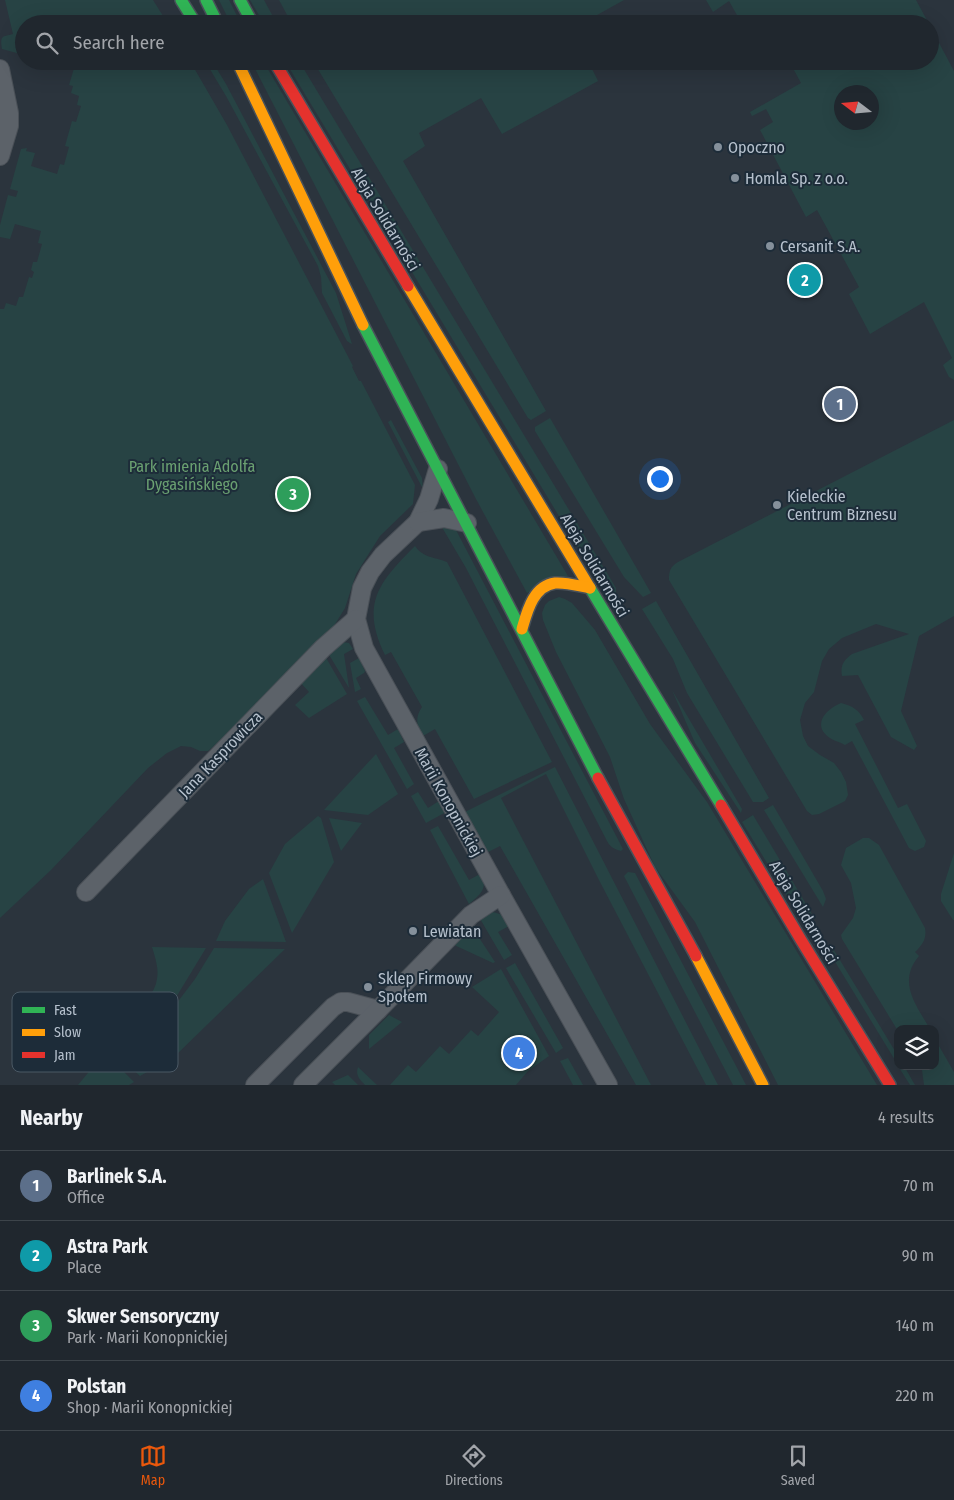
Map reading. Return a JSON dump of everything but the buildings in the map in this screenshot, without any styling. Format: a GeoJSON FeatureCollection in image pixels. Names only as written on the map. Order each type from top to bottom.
{"type":"FeatureCollection","features":[{"type":"Feature","properties":{"kind":"main road"},"geometry":{"type":"LineString","coordinates":[[181,0],[190,15]]}},
{"type":"Feature","properties":{"kind":"main road"},"geometry":{"type":"LineString","coordinates":[[206,0],[214,15]]}},
{"type":"Feature","properties":{"kind":"main road"},"geometry":{"type":"LineString","coordinates":[[240,0],[248,15]]}},
{"type":"Feature","properties":{"kind":"main road"},"geometry":{"type":"LineString","coordinates":[[241,70],[350,299],[635,848],[684,934],[763,1085]]}},
{"type":"Feature","properties":{"kind":"main road","name":"Aleja Solidarności"},"geometry":{"type":"LineString","coordinates":[[279,70],[796,932],[890,1085]]}},
{"type":"Feature","properties":{"kind":"main road"},"geometry":{"type":"LineString","coordinates":[[237,88],[279,152]]}},
{"type":"Feature","properties":{"kind":"main road"},"geometry":{"type":"LineString","coordinates":[[522,630],[532,600],[540,590],[551,584],[590,588]]}},
{"type":"Feature","properties":{"kind":"street"},"geometry":{"type":"LineString","coordinates":[[0,69],[9,114],[9,126],[0,156]]}},
{"type":"Feature","properties":{"kind":"street","name":"Marii Konopnickiej"},"geometry":{"type":"LineString","coordinates":[[438,469],[429,499],[418,522],[383,555],[370,572],[362,588],[356,619],[364,648],[608,1085]]}},
{"type":"Feature","properties":{"kind":"street"},"geometry":{"type":"LineString","coordinates":[[418,522],[444,518],[467,523]]}},
{"type":"Feature","properties":{"kind":"street","name":"Jana Kasprowicza"},"geometry":{"type":"LineString","coordinates":[[86,892],[323,648],[356,619]]}},
{"type":"Feature","properties":{"kind":"street"},"geometry":{"type":"LineString","coordinates":[[303,1085],[471,915],[501,896]]}},
{"type":"Feature","properties":{"kind":"street"},"geometry":{"type":"LineString","coordinates":[[255,1085],[333,1007],[342,1002],[348,1002],[378,1010]]}},
{"type":"Feature","properties":{"kind":"green space"},"geometry":{"type":"Polygon","coordinates":[[[5,0],[153,0],[162,15],[15,15],[15,53],[2,49],[1,41],[3,37],[13,34],[5,0]]]}},
{"type":"Feature","properties":{"kind":"green space"},"geometry":{"type":"Polygon","coordinates":[[[219,0],[229,0],[236,15],[226,15],[219,0]]]}},
{"type":"Feature","properties":{"kind":"green space"},"geometry":{"type":"Polygon","coordinates":[[[250,0],[264,0],[272,15],[259,15],[250,0]]]}},
{"type":"Feature","properties":{"kind":"green space"},"geometry":{"type":"Polygon","coordinates":[[[279,0],[624,0],[597,15],[287,15],[279,0]]]}},
{"type":"Feature","properties":{"kind":"green space"},"geometry":{"type":"Polygon","coordinates":[[[706,0],[916,0],[924,15],[737,15],[729,1],[713,12],[706,0]]]}},
{"type":"Feature","properties":{"kind":"green space"},"geometry":{"type":"Polygon","coordinates":[[[939,43],[954,71],[954,380],[949,377],[943,365],[952,358],[924,302],[870,334],[849,294],[859,287],[817,210],[806,217],[760,130],[773,122],[766,109],[752,116],[750,112],[801,83],[794,70],[939,70],[939,43]]]}},
{"type":"Feature","properties":{"kind":"green space","name":"Park imienia Adolfa Dygasińskiego"},"geometry":{"type":"Polygon","coordinates":[[[74,70],[195,70],[227,125],[415,485],[413,504],[380,536],[356,574],[345,608],[332,629],[231,731],[208,751],[181,746],[167,753],[148,768],[51,870],[0,918],[0,309],[4,309],[6,303],[16,306],[19,297],[23,297],[29,277],[32,278],[34,272],[31,270],[33,262],[37,262],[42,244],[38,243],[41,231],[15,224],[10,239],[0,237],[0,225],[8,195],[16,197],[18,191],[10,189],[21,149],[27,148],[26,151],[35,153],[31,166],[57,174],[60,164],[64,165],[69,147],[65,146],[72,121],[76,122],[81,106],[77,105],[79,96],[71,93],[73,86],[69,85],[74,70]]]}},
{"type":"Feature","properties":{"kind":"green space"},"geometry":{"type":"Polygon","coordinates":[[[210,70],[217,70],[226,84],[336,293],[352,344],[347,341],[322,293],[318,266],[210,70]]]}},
{"type":"Feature","properties":{"kind":"green space"},"geometry":{"type":"Polygon","coordinates":[[[256,70],[268,70],[568,576],[527,593],[476,499],[256,70]]]}},
{"type":"Feature","properties":{"kind":"green space"},"geometry":{"type":"Polygon","coordinates":[[[290,70],[304,70],[616,588],[616,598],[595,576],[290,70]]]}},
{"type":"Feature","properties":{"kind":"green space"},"geometry":{"type":"Polygon","coordinates":[[[318,70],[592,70],[598,81],[502,134],[481,98],[419,133],[425,146],[403,161],[546,411],[531,420],[528,418],[318,70]]]}},
{"type":"Feature","properties":{"kind":"green space"},"geometry":{"type":"Polygon","coordinates":[[[550,418],[651,593],[643,597],[624,577],[535,431],[535,427],[550,418]]]}},
{"type":"Feature","properties":{"kind":"green space"},"geometry":{"type":"Polygon","coordinates":[[[391,420],[422,478],[423,489],[388,422],[391,420]]]}},
{"type":"Feature","properties":{"kind":"green space"},"geometry":{"type":"Polygon","coordinates":[[[954,420],[954,616],[919,636],[901,711],[917,746],[914,750],[891,737],[858,675],[842,676],[843,663],[852,654],[909,634],[876,624],[842,638],[829,649],[822,661],[814,692],[805,703],[800,720],[803,736],[808,746],[834,763],[846,782],[848,795],[845,801],[819,814],[812,815],[807,811],[669,580],[670,570],[678,562],[954,420]]]}},
{"type":"Feature","properties":{"kind":"green space"},"geometry":{"type":"Polygon","coordinates":[[[443,525],[456,530],[623,849],[621,851],[609,845],[466,568],[443,529],[443,525]]]}},
{"type":"Feature","properties":{"kind":"green space"},"geometry":{"type":"Polygon","coordinates":[[[415,546],[425,555],[447,562],[552,762],[474,799],[435,729],[423,736],[417,718],[422,707],[391,652],[385,655],[374,622],[374,608],[377,595],[383,583],[415,546]]]}},
{"type":"Feature","properties":{"kind":"green space"},"geometry":{"type":"Polygon","coordinates":[[[559,597],[572,603],[595,630],[650,724],[707,802],[877,1085],[778,1085],[695,922],[655,867],[624,799],[610,757],[556,652],[542,613],[549,601],[559,597]]]}},
{"type":"Feature","properties":{"kind":"green space"},"geometry":{"type":"Polygon","coordinates":[[[656,601],[769,798],[763,802],[753,802],[687,693],[673,659],[642,609],[656,601]]]}},
{"type":"Feature","properties":{"kind":"green space"},"geometry":{"type":"Polygon","coordinates":[[[342,642],[349,643],[353,649],[344,654],[349,688],[328,653],[342,642]]]}},
{"type":"Feature","properties":{"kind":"green space"},"geometry":{"type":"Polygon","coordinates":[[[325,656],[347,694],[309,718],[295,705],[309,692],[300,682],[325,656]]]}},
{"type":"Feature","properties":{"kind":"green space"},"geometry":{"type":"Polygon","coordinates":[[[359,658],[365,671],[356,678],[361,689],[355,692],[350,663],[359,658]]]}},
{"type":"Feature","properties":{"kind":"green space"},"geometry":{"type":"Polygon","coordinates":[[[672,690],[742,809],[741,813],[695,743],[672,690]]]}},
{"type":"Feature","properties":{"kind":"green space"},"geometry":{"type":"Polygon","coordinates":[[[365,697],[388,735],[398,729],[404,742],[394,748],[414,784],[407,789],[357,701],[365,697]]]}},
{"type":"Feature","properties":{"kind":"green space"},"geometry":{"type":"Polygon","coordinates":[[[841,703],[858,711],[864,720],[855,724],[898,808],[907,804],[926,841],[924,847],[915,851],[909,848],[852,741],[845,745],[824,733],[821,723],[823,718],[830,709],[841,703]]]}},
{"type":"Feature","properties":{"kind":"green space"},"geometry":{"type":"Polygon","coordinates":[[[376,754],[398,794],[368,815],[324,810],[376,754]]]}},
{"type":"Feature","properties":{"kind":"green space"},"geometry":{"type":"Polygon","coordinates":[[[555,767],[718,1085],[706,1085],[546,774],[501,798],[651,1085],[636,1085],[500,846],[488,852],[465,812],[555,767]]]}},
{"type":"Feature","properties":{"kind":"green space"},"geometry":{"type":"Polygon","coordinates":[[[418,792],[428,808],[439,801],[446,812],[426,823],[411,796],[418,792]]]}},
{"type":"Feature","properties":{"kind":"green space"},"geometry":{"type":"Polygon","coordinates":[[[773,805],[823,891],[826,899],[823,907],[764,810],[773,805]]]}},
{"type":"Feature","properties":{"kind":"green space"},"geometry":{"type":"Polygon","coordinates":[[[753,815],[812,914],[795,909],[742,822],[753,815]]]}},
{"type":"Feature","properties":{"kind":"green space"},"geometry":{"type":"Polygon","coordinates":[[[318,816],[321,818],[334,862],[292,933],[269,873],[285,844],[318,816]]]}},
{"type":"Feature","properties":{"kind":"green space"},"geometry":{"type":"Polygon","coordinates":[[[329,818],[362,823],[341,851],[329,818]]]}},
{"type":"Feature","properties":{"kind":"green space"},"geometry":{"type":"Polygon","coordinates":[[[438,826],[469,880],[480,874],[483,879],[484,887],[482,891],[469,904],[430,830],[438,826]]]}},
{"type":"Feature","properties":{"kind":"green space"},"geometry":{"type":"Polygon","coordinates":[[[863,838],[869,838],[879,845],[925,928],[923,942],[915,952],[919,956],[909,975],[909,984],[915,1002],[928,1025],[894,1025],[842,939],[841,935],[853,918],[856,908],[851,883],[841,865],[846,848],[863,838]]]}},
{"type":"Feature","properties":{"kind":"green space"},"geometry":{"type":"Polygon","coordinates":[[[954,853],[953,920],[941,901],[941,894],[954,853]]]}},
{"type":"Feature","properties":{"kind":"green space"},"geometry":{"type":"Polygon","coordinates":[[[628,872],[635,873],[746,1085],[733,1085],[624,876],[628,872]]]}},
{"type":"Feature","properties":{"kind":"green space"},"geometry":{"type":"Polygon","coordinates":[[[263,879],[286,942],[216,941],[225,921],[249,889],[263,879]]]}},
{"type":"Feature","properties":{"kind":"green space"},"geometry":{"type":"Polygon","coordinates":[[[493,912],[503,915],[509,926],[498,932],[512,955],[504,960],[479,917],[493,912]]]}},
{"type":"Feature","properties":{"kind":"green space"},"geometry":{"type":"Polygon","coordinates":[[[466,929],[476,933],[495,962],[493,963],[452,944],[466,929]]]}},
{"type":"Feature","properties":{"kind":"green space"},"geometry":{"type":"Polygon","coordinates":[[[152,947],[206,948],[178,994],[178,992],[152,992],[157,979],[152,947]]]}},
{"type":"Feature","properties":{"kind":"green space"},"geometry":{"type":"Polygon","coordinates":[[[832,947],[894,1049],[894,1058],[834,960],[832,947]]]}},
{"type":"Feature","properties":{"kind":"green space"},"geometry":{"type":"Polygon","coordinates":[[[214,948],[285,949],[178,1053],[178,1001],[195,979],[214,948]]]}},
{"type":"Feature","properties":{"kind":"green space"},"geometry":{"type":"Polygon","coordinates":[[[515,963],[563,1048],[556,1053],[506,968],[515,963]]]}},
{"type":"Feature","properties":{"kind":"green space"},"geometry":{"type":"Polygon","coordinates":[[[501,969],[549,1056],[528,1071],[516,1085],[390,1085],[408,1065],[416,1072],[440,1046],[449,1054],[471,1030],[478,1036],[499,1012],[472,987],[501,969]],[[520,1038],[506,1046],[514,1063],[529,1055],[520,1038]]]}},
{"type":"Feature","properties":{"kind":"green space"},"geometry":{"type":"Polygon","coordinates":[[[389,1015],[402,1022],[369,1049],[369,1035],[389,1015]]]}},
{"type":"Feature","properties":{"kind":"green space"},"geometry":{"type":"Polygon","coordinates":[[[939,1046],[954,1072],[954,1085],[924,1085],[922,1070],[939,1070],[939,1046]]]}},
{"type":"Feature","properties":{"kind":"green space"},"geometry":{"type":"Polygon","coordinates":[[[568,1058],[583,1085],[573,1085],[560,1061],[568,1058]]]}},
{"type":"Feature","properties":{"kind":"green space"},"geometry":{"type":"Polygon","coordinates":[[[358,1067],[377,1085],[365,1085],[358,1075],[358,1067]]]}},
{"type":"Feature","properties":{"kind":"green space"},"geometry":{"type":"Polygon","coordinates":[[[901,1070],[906,1070],[915,1085],[910,1085],[901,1070]]]}},
{"type":"Feature","properties":{"kind":"green space"},"geometry":{"type":"Polygon","coordinates":[[[89,1072],[124,1072],[134,1082],[129,1085],[78,1085],[89,1072]]]}},
{"type":"Feature","properties":{"kind":"green space"},"geometry":{"type":"Polygon","coordinates":[[[136,1072],[147,1072],[140,1076],[136,1072]]]}},
{"type":"Feature","properties":{"kind":"green space"},"geometry":{"type":"Polygon","coordinates":[[[348,1075],[358,1085],[335,1085],[332,1082],[348,1075]]]}},
{"type":"Feature","properties":{"kind":"traffic: fast"},"geometry":{"type":"LineString","coordinates":[[181,0],[190,15]]}},
{"type":"Feature","properties":{"kind":"traffic: fast"},"geometry":{"type":"LineString","coordinates":[[206,0],[214,15]]}},
{"type":"Feature","properties":{"kind":"traffic: fast"},"geometry":{"type":"LineString","coordinates":[[240,0],[248,15]]}},
{"type":"Feature","properties":{"kind":"traffic: fast"},"geometry":{"type":"LineString","coordinates":[[363,325],[598,778]]}},
{"type":"Feature","properties":{"kind":"traffic: fast"},"geometry":{"type":"LineString","coordinates":[[590,588],[721,805]]}},
{"type":"Feature","properties":{"kind":"traffic: slow"},"geometry":{"type":"LineString","coordinates":[[241,70],[363,325]]}},
{"type":"Feature","properties":{"kind":"traffic: slow"},"geometry":{"type":"LineString","coordinates":[[408,286],[590,588]]}},
{"type":"Feature","properties":{"kind":"traffic: slow"},"geometry":{"type":"LineString","coordinates":[[522,629],[532,601],[536,594],[547,585],[564,583],[590,588]]}},
{"type":"Feature","properties":{"kind":"traffic: slow"},"geometry":{"type":"LineString","coordinates":[[696,956],[763,1085]]}},
{"type":"Feature","properties":{"kind":"traffic: jam"},"geometry":{"type":"LineString","coordinates":[[279,70],[408,286]]}},
{"type":"Feature","properties":{"kind":"traffic: jam"},"geometry":{"type":"LineString","coordinates":[[598,778],[696,956]]}},
{"type":"Feature","properties":{"kind":"traffic: jam"},"geometry":{"type":"LineString","coordinates":[[721,805],[890,1085]]}},
{"type":"Feature","properties":{"kind":"place","name":"Opoczno"},"geometry":{"type":"Point","coordinates":[718,147]}},
{"type":"Feature","properties":{"kind":"place","name":"Homla Sp. z o.o."},"geometry":{"type":"Point","coordinates":[735,178]}},
{"type":"Feature","properties":{"kind":"place","name":"Cersanit S.A."},"geometry":{"type":"Point","coordinates":[770,246]}},
{"type":"Feature","properties":{"kind":"place","name":"Astra Park"},"geometry":{"type":"Point","coordinates":[805,280]}},
{"type":"Feature","properties":{"kind":"place","name":"Barlinek S.A."},"geometry":{"type":"Point","coordinates":[840,404]}},
{"type":"Feature","properties":{"kind":"place","name":"Skwer Sensoryczny"},"geometry":{"type":"Point","coordinates":[293,494]}},
{"type":"Feature","properties":{"kind":"place","name":"Kieleckie Centrum Biznesu"},"geometry":{"type":"Point","coordinates":[777,505]}},
{"type":"Feature","properties":{"kind":"place","name":"Lewiatan"},"geometry":{"type":"Point","coordinates":[413,931]}},
{"type":"Feature","properties":{"kind":"place","name":"Sklep Firmowy Społem"},"geometry":{"type":"Point","coordinates":[368,987]}},
{"type":"Feature","properties":{"kind":"place","name":"Polstan"},"geometry":{"type":"Point","coordinates":[519,1053]}}]}
